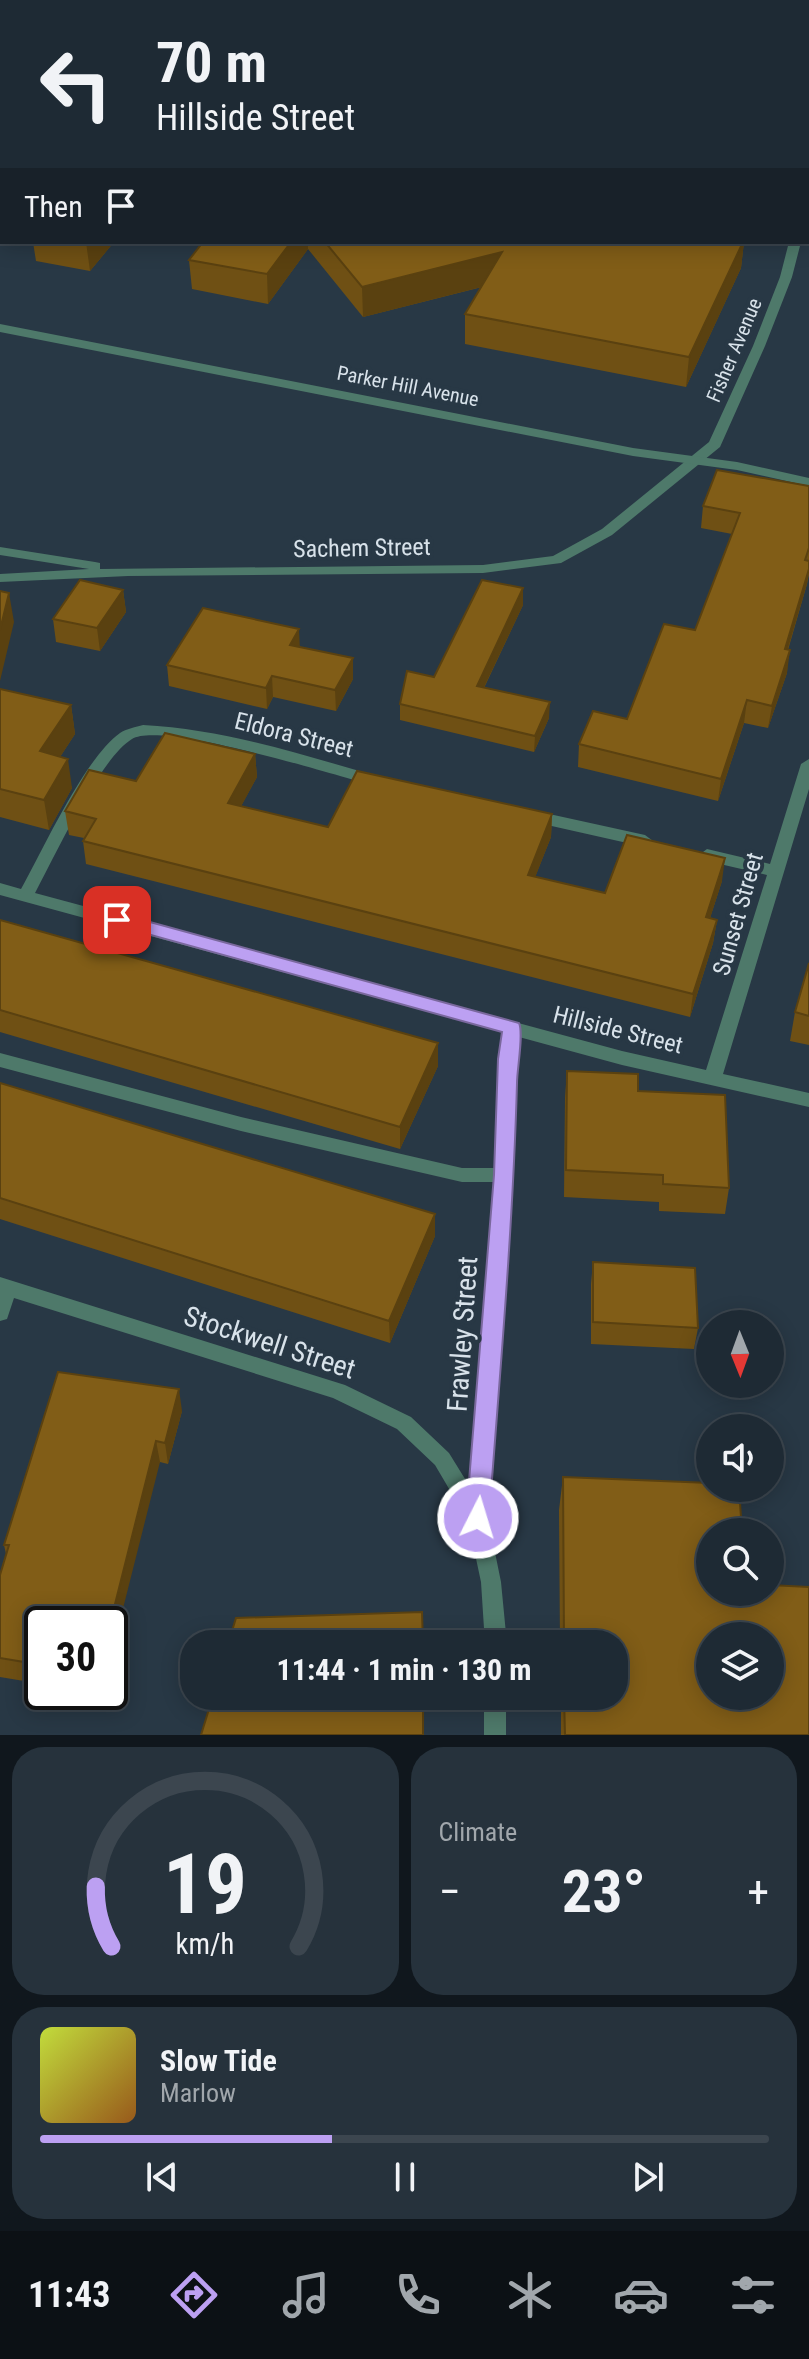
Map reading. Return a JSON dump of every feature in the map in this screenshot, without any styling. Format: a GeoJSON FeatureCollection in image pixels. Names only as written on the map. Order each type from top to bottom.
{"type":"FeatureCollection","features":[{"type":"Feature","properties":{"kind":"street","name":"Fisher Avenue"},"geometry":{"type":"LineString","coordinates":[[691,461],[715,444],[759,346],[786,277],[794,244]]}},
{"type":"Feature","properties":{"kind":"street","name":"Parker Hill Avenue"},"geometry":{"type":"LineString","coordinates":[[0,328],[809,482]]}},
{"type":"Feature","properties":{"kind":"street","name":"Sachem Street"},"geometry":{"type":"LineString","coordinates":[[0,578],[128,572],[483,569],[556,560],[607,532],[691,461]]}},
{"type":"Feature","properties":{"kind":"street"},"geometry":{"type":"LineString","coordinates":[[0,551],[128,572]]}},
{"type":"Feature","properties":{"kind":"street","name":"Eldora Street"},"geometry":{"type":"LineString","coordinates":[[26,895],[103,760],[129,732],[152,728],[189,733],[385,783]]}},
{"type":"Feature","properties":{"kind":"street","name":"Sunset Street"},"geometry":{"type":"LineString","coordinates":[[713,1077],[726,1043],[809,764]]}},
{"type":"Feature","properties":{"kind":"street"},"geometry":{"type":"LineString","coordinates":[[522,814],[658,844]]}},
{"type":"Feature","properties":{"kind":"street"},"geometry":{"type":"LineString","coordinates":[[688,851],[775,871]]}},
{"type":"Feature","properties":{"kind":"street","name":"Hillside Street"},"geometry":{"type":"LineString","coordinates":[[0,889],[622,1058],[809,1100]]}},
{"type":"Feature","properties":{"kind":"street","name":"Frawley Street"},"geometry":{"type":"LineString","coordinates":[[495,1630],[491,1582],[478,1518],[504,1175],[507,1059],[512,1028]]}},
{"type":"Feature","properties":{"kind":"street"},"geometry":{"type":"LineString","coordinates":[[0,1060],[241,1124],[462,1175],[504,1175]]}},
{"type":"Feature","properties":{"kind":"street"},"geometry":{"type":"LineString","coordinates":[[0,1313],[4,1287]]}},
{"type":"Feature","properties":{"kind":"street","name":"Stockwell Street"},"geometry":{"type":"LineString","coordinates":[[4,1287],[338,1391],[404,1423],[442,1459],[478,1518]]}},
{"type":"Feature","properties":{"kind":"street"},"geometry":{"type":"LineString","coordinates":[[495,1710],[495,1735]]}},
{"type":"Feature","properties":{"kind":"building"},"geometry":{"type":"Polygon","coordinates":[[[201,244],[290,244],[267,274],[189,260],[201,244]]]}},
{"type":"Feature","properties":{"kind":"building"},"geometry":{"type":"Polygon","coordinates":[[[327,244],[742,244],[689,357],[465,314],[502,252],[362,287],[327,244]]]}},
{"type":"Feature","properties":{"kind":"building"},"geometry":{"type":"Polygon","coordinates":[[[717,470],[809,486],[809,548],[805,560],[809,561],[809,569],[785,649],[790,650],[772,706],[747,700],[721,779],[579,744],[593,711],[627,719],[664,624],[695,630],[740,513],[703,506],[717,470]]]}},
{"type":"Feature","properties":{"kind":"building"},"geometry":{"type":"Polygon","coordinates":[[[80,580],[123,590],[97,628],[53,619],[80,580]]]}},
{"type":"Feature","properties":{"kind":"building"},"geometry":{"type":"Polygon","coordinates":[[[482,580],[523,588],[477,686],[550,702],[535,736],[400,704],[407,671],[434,677],[482,580]]]}},
{"type":"Feature","properties":{"kind":"building"},"geometry":{"type":"Polygon","coordinates":[[[0,591],[9,593],[0,630],[0,591]]]}},
{"type":"Feature","properties":{"kind":"building"},"geometry":{"type":"Polygon","coordinates":[[[203,608],[299,629],[290,645],[353,658],[335,690],[272,676],[266,688],[167,665],[203,608]]]}},
{"type":"Feature","properties":{"kind":"building"},"geometry":{"type":"Polygon","coordinates":[[[0,689],[71,705],[40,751],[68,759],[44,800],[0,789],[0,689]]]}},
{"type":"Feature","properties":{"kind":"building"},"geometry":{"type":"Polygon","coordinates":[[[165,733],[255,754],[228,803],[328,827],[357,771],[552,814],[528,875],[605,893],[627,835],[725,858],[706,917],[717,920],[693,994],[83,841],[96,819],[65,811],[89,770],[136,781],[165,733]]]}},
{"type":"Feature","properties":{"kind":"building"},"geometry":{"type":"Polygon","coordinates":[[[0,920],[438,1043],[400,1127],[0,1010],[0,920]]]}},
{"type":"Feature","properties":{"kind":"building"},"geometry":{"type":"Polygon","coordinates":[[[809,963],[809,1016],[795,1012],[809,963]]]}},
{"type":"Feature","properties":{"kind":"building"},"geometry":{"type":"Polygon","coordinates":[[[567,1071],[638,1074],[638,1091],[725,1095],[729,1188],[663,1184],[663,1175],[566,1170],[567,1071]]]}},
{"type":"Feature","properties":{"kind":"building"},"geometry":{"type":"Polygon","coordinates":[[[0,1083],[435,1214],[389,1321],[0,1198],[0,1083]]]}},
{"type":"Feature","properties":{"kind":"building"},"geometry":{"type":"Polygon","coordinates":[[[593,1262],[695,1268],[696,1328],[593,1322],[593,1262]]]}},
{"type":"Feature","properties":{"kind":"building"},"geometry":{"type":"Polygon","coordinates":[[[58,1372],[179,1389],[165,1443],[156,1441],[115,1606],[24,1606],[24,1662],[0,1658],[0,1575],[9,1545],[4,1545],[58,1372]]]}},
{"type":"Feature","properties":{"kind":"building"},"geometry":{"type":"Polygon","coordinates":[[[563,1477],[696,1482],[696,1502],[740,1502],[741,1518],[696,1518],[696,1606],[784,1606],[784,1586],[809,1587],[809,1735],[565,1735],[564,1710],[628,1710],[628,1630],[564,1630],[563,1477]]]}},
{"type":"Feature","properties":{"kind":"building"},"geometry":{"type":"Polygon","coordinates":[[[422,1612],[423,1630],[232,1630],[236,1618],[422,1612]]]}},
{"type":"Feature","properties":{"kind":"building"},"geometry":{"type":"Polygon","coordinates":[[[209,1710],[423,1710],[423,1735],[201,1735],[209,1710]]]}},
{"type":"Feature","properties":{"kind":"route"},"geometry":{"type":"LineString","coordinates":[[117,920],[512,1028],[507,1059],[504,1175],[478,1518]]}}]}
